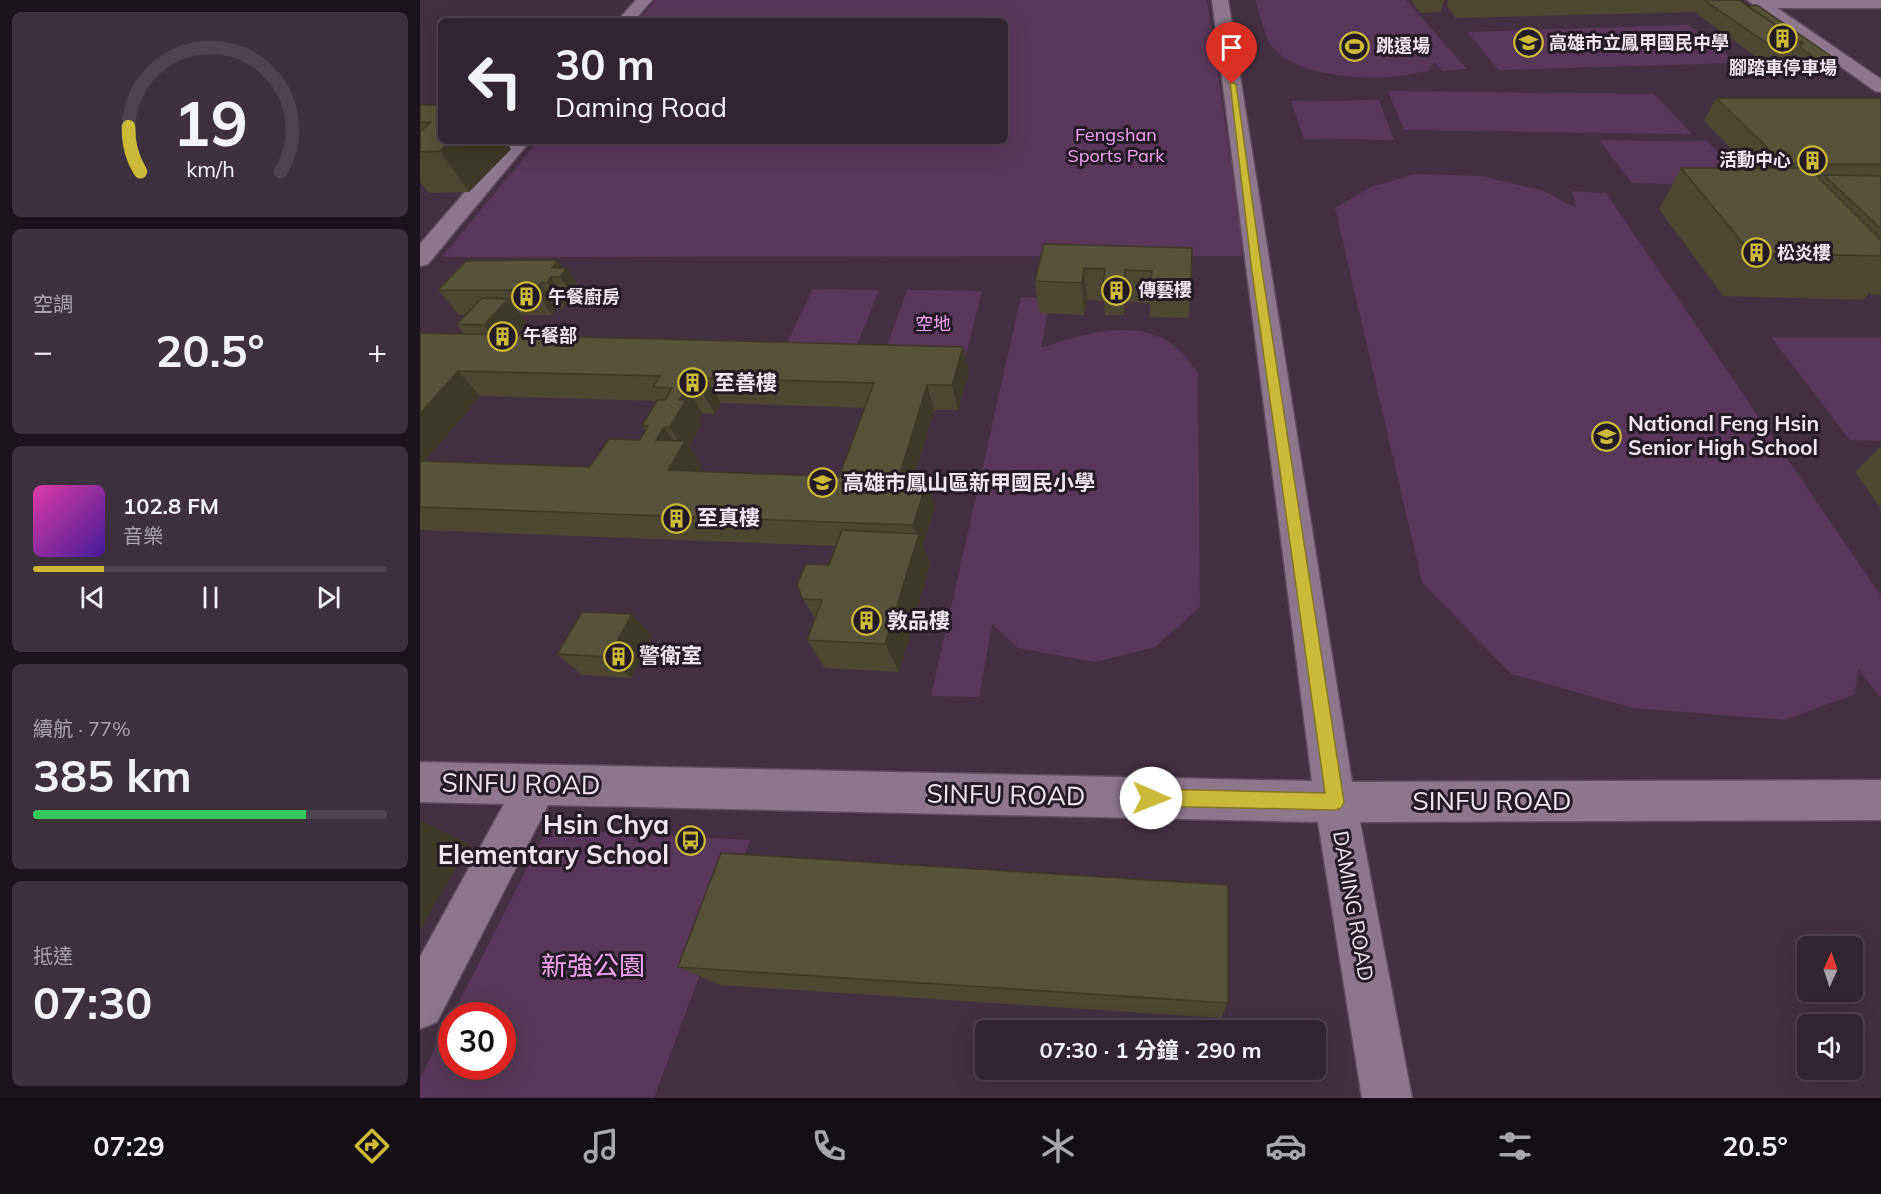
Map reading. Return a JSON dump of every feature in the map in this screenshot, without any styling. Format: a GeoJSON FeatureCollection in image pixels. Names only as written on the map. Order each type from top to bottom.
{"type":"FeatureCollection","features":[{"type":"Feature","properties":{"kind":"street"},"geometry":{"type":"LineString","coordinates":[[628,18],[644,0]]}},
{"type":"Feature","properties":{"kind":"street","name":"DAMING ROAD"},"geometry":{"type":"LineString","coordinates":[[1220,0],[1335,802],[1387,1098]]}},
{"type":"Feature","properties":{"kind":"street"},"geometry":{"type":"LineString","coordinates":[[1758,2],[1881,3]]}},
{"type":"Feature","properties":{"kind":"street"},"geometry":{"type":"LineString","coordinates":[[1758,2],[1881,87]]}},
{"type":"Feature","properties":{"kind":"street"},"geometry":{"type":"LineString","coordinates":[[1838,58],[1870,57]]}},
{"type":"Feature","properties":{"kind":"street"},"geometry":{"type":"LineString","coordinates":[[420,259],[517,144]]}},
{"type":"Feature","properties":{"kind":"street","name":"SINFU ROAD"},"geometry":{"type":"LineString","coordinates":[[420,782],[1335,802],[1881,800]]}},
{"type":"Feature","properties":{"kind":"street"},"geometry":{"type":"LineString","coordinates":[[420,1005],[536,784]]}},
{"type":"Feature","properties":{"kind":"green space","name":"Fengshan Sports Park"},"geometry":{"type":"Polygon","coordinates":[[[655,0],[1207,0],[1245,256],[442,257],[536,144],[1008,144],[1008,18],[640,18],[655,0]]]}},
{"type":"Feature","properties":{"kind":"green space"},"geometry":{"type":"Polygon","coordinates":[[[1255,0],[1406,0],[1467,69],[1442,71],[1434,62],[1428,71],[1403,76],[1351,77],[1315,71],[1284,58],[1273,48],[1265,32],[1255,0]]]}},
{"type":"Feature","properties":{"kind":"green space"},"geometry":{"type":"Polygon","coordinates":[[[1688,25],[1737,63],[1499,70],[1467,32],[1688,25]]]}},
{"type":"Feature","properties":{"kind":"green space"},"geometry":{"type":"Polygon","coordinates":[[[1388,91],[1654,94],[1692,134],[1404,130],[1388,91]]]}},
{"type":"Feature","properties":{"kind":"green space"},"geometry":{"type":"Polygon","coordinates":[[[1379,100],[1394,140],[1304,139],[1291,101],[1379,100]]]}},
{"type":"Feature","properties":{"kind":"green space"},"geometry":{"type":"Polygon","coordinates":[[[1599,140],[1707,141],[1750,186],[1632,183],[1599,140]]]}},
{"type":"Feature","properties":{"kind":"green space"},"geometry":{"type":"Polygon","coordinates":[[[1415,174],[1481,176],[1544,191],[1576,208],[1572,191],[1606,193],[1881,596],[1881,698],[1858,669],[1855,694],[1785,720],[1633,708],[1511,674],[1422,582],[1335,208],[1371,187],[1415,174]]]}},
{"type":"Feature","properties":{"kind":"green space"},"geometry":{"type":"Polygon","coordinates":[[[813,289],[879,290],[851,360],[779,359],[813,289]]]}},
{"type":"Feature","properties":{"kind":"green space","name":"空地"},"geometry":{"type":"Polygon","coordinates":[[[907,290],[982,291],[965,358],[883,357],[907,290]]]}},
{"type":"Feature","properties":{"kind":"green space"},"geometry":{"type":"Polygon","coordinates":[[[1021,297],[1050,299],[1041,348],[1092,333],[1127,330],[1145,332],[1176,347],[1198,372],[1200,607],[1155,647],[1095,662],[1018,648],[992,624],[979,697],[931,696],[1021,297]]]}},
{"type":"Feature","properties":{"kind":"green space"},"geometry":{"type":"Polygon","coordinates":[[[1771,337],[1881,337],[1881,441],[1850,440],[1771,337]]]}},
{"type":"Feature","properties":{"kind":"green space","name":"新強公園"},"geometry":{"type":"Polygon","coordinates":[[[547,829],[750,840],[654,1098],[420,1098],[420,1078],[438,1042],[438,1080],[516,1080],[516,1002],[459,1002],[547,829]]]}},
{"type":"Feature","properties":{"kind":"building"},"geometry":{"type":"Polygon","coordinates":[[[1704,0],[1739,0],[1803,43],[1767,43],[1704,0]]]}},
{"type":"Feature","properties":{"kind":"building"},"geometry":{"type":"Polygon","coordinates":[[[1757,5],[1834,58],[1816,59],[1800,47],[1803,43],[1747,6],[1757,5]]]}},
{"type":"Feature","properties":{"kind":"building"},"geometry":{"type":"Polygon","coordinates":[[[1716,98],[1881,98],[1881,164],[1784,164],[1716,98]]]}},
{"type":"Feature","properties":{"kind":"building"},"geometry":{"type":"Polygon","coordinates":[[[420,105],[438,105],[438,144],[448,144],[440,151],[420,152],[420,132],[431,122],[420,122],[420,105]]]}},
{"type":"Feature","properties":{"kind":"building"},"geometry":{"type":"Polygon","coordinates":[[[1681,168],[1809,168],[1881,240],[1881,256],[1751,253],[1681,168]]]}},
{"type":"Feature","properties":{"kind":"building"},"geometry":{"type":"Polygon","coordinates":[[[1824,175],[1881,176],[1881,229],[1824,175]]]}},
{"type":"Feature","properties":{"kind":"building"},"geometry":{"type":"Polygon","coordinates":[[[1044,244],[1192,248],[1191,286],[1150,286],[1152,271],[1125,270],[1124,283],[1103,283],[1105,269],[1084,268],[1082,283],[1035,281],[1044,244]]]}},
{"type":"Feature","properties":{"kind":"building"},"geometry":{"type":"Polygon","coordinates":[[[558,260],[552,268],[567,268],[560,277],[551,277],[547,283],[541,283],[535,290],[438,290],[466,261],[558,260]]]}},
{"type":"Feature","properties":{"kind":"building"},"geometry":{"type":"Polygon","coordinates":[[[482,298],[508,299],[484,325],[457,324],[482,298]]]}},
{"type":"Feature","properties":{"kind":"building"},"geometry":{"type":"Polygon","coordinates":[[[420,333],[963,347],[952,385],[927,385],[898,480],[927,481],[913,525],[420,507],[420,461],[590,467],[609,439],[640,440],[648,426],[642,425],[658,400],[665,400],[672,388],[653,387],[660,376],[458,371],[420,414],[420,333]],[[706,378],[700,389],[687,388],[679,400],[686,400],[670,427],[664,427],[656,440],[685,441],[668,470],[839,477],[874,383],[706,378]]]}},
{"type":"Feature","properties":{"kind":"building"},"geometry":{"type":"Polygon","coordinates":[[[842,530],[919,534],[885,644],[807,640],[822,600],[803,599],[797,585],[806,564],[829,565],[842,530]]]}},
{"type":"Feature","properties":{"kind":"building"},"geometry":{"type":"Polygon","coordinates":[[[582,612],[632,614],[608,657],[557,654],[582,612]]]}},
{"type":"Feature","properties":{"kind":"building"},"geometry":{"type":"Polygon","coordinates":[[[721,853],[1228,885],[1228,1003],[678,967],[721,853]]]}},
{"type":"Feature","properties":{"kind":"place","name":"腳踏車停車場"},"geometry":{"type":"Point","coordinates":[1783,39]}},
{"type":"Feature","properties":{"kind":"place","name":"高雄市立鳳甲國民中學"},"geometry":{"type":"Point","coordinates":[1528,43]}},
{"type":"Feature","properties":{"kind":"place","name":"跳遠場"},"geometry":{"type":"Point","coordinates":[1355,46]}},
{"type":"Feature","properties":{"kind":"place","name":"活動中心"},"geometry":{"type":"Point","coordinates":[1812,160]}},
{"type":"Feature","properties":{"kind":"place","name":"松炎樓"},"geometry":{"type":"Point","coordinates":[1756,253]}},
{"type":"Feature","properties":{"kind":"place","name":"傳藝樓"},"geometry":{"type":"Point","coordinates":[1117,290]}},
{"type":"Feature","properties":{"kind":"place","name":"午餐廚房"},"geometry":{"type":"Point","coordinates":[527,297]}},
{"type":"Feature","properties":{"kind":"place","name":"午餐部"},"geometry":{"type":"Point","coordinates":[502,336]}},
{"type":"Feature","properties":{"kind":"place","name":"至善樓"},"geometry":{"type":"Point","coordinates":[693,383]}},
{"type":"Feature","properties":{"kind":"place","name":"National Feng Hsin Senior High School"},"geometry":{"type":"Point","coordinates":[1607,436]}},
{"type":"Feature","properties":{"kind":"place","name":"高雄市鳳山區新甲國民小學"},"geometry":{"type":"Point","coordinates":[822,483]}},
{"type":"Feature","properties":{"kind":"place","name":"至真樓"},"geometry":{"type":"Point","coordinates":[676,518]}},
{"type":"Feature","properties":{"kind":"place","name":"敦品樓"},"geometry":{"type":"Point","coordinates":[866,621]}},
{"type":"Feature","properties":{"kind":"place","name":"警衛室"},"geometry":{"type":"Point","coordinates":[618,656]}},
{"type":"Feature","properties":{"kind":"place","name":"Hsin Chya Elementary School"},"geometry":{"type":"Point","coordinates":[690,840]}},
{"type":"Feature","properties":{"kind":"route"},"geometry":{"type":"LineString","coordinates":[[1151,798],[1335,802],[1256,264],[1232,84]]}}]}
